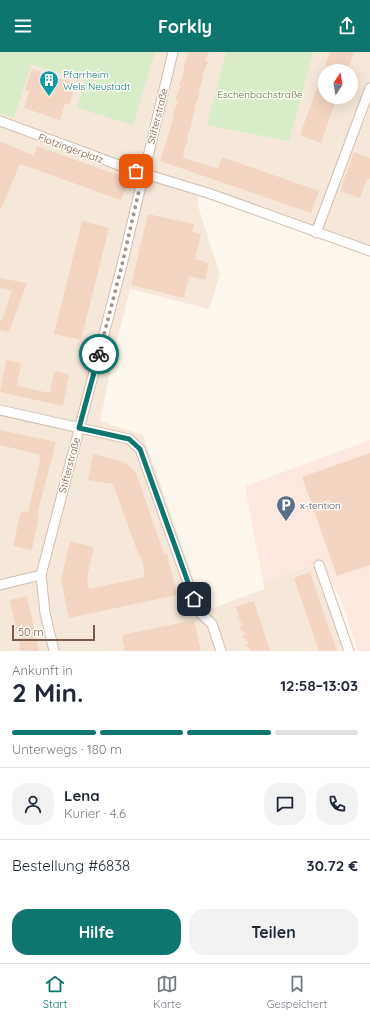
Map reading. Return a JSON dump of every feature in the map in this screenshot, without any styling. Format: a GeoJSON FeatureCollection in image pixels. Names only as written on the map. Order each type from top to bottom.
{"type":"FeatureCollection","features":[{"type":"Feature","properties":{"kind":"street","name":"Stifterstraße"},"geometry":{"type":"LineString","coordinates":[[41,575],[122,265],[173,52]]}},
{"type":"Feature","properties":{"kind":"street"},"geometry":{"type":"LineString","coordinates":[[316,233],[370,88]]}},
{"type":"Feature","properties":{"kind":"street","name":"Flotzingerplatz"},"geometry":{"type":"LineString","coordinates":[[0,121],[143,173]]}},
{"type":"Feature","properties":{"kind":"street"},"geometry":{"type":"LineString","coordinates":[[143,173],[208,193],[316,233],[370,251]]}},
{"type":"Feature","properties":{"kind":"street"},"geometry":{"type":"LineString","coordinates":[[0,410],[129,439],[140,449],[198,611],[212,624],[221,651]]}},
{"type":"Feature","properties":{"kind":"street"},"geometry":{"type":"LineString","coordinates":[[319,565],[349,651]]}},
{"type":"Feature","properties":{"kind":"street"},"geometry":{"type":"LineString","coordinates":[[0,584],[41,575],[45,613],[54,651]]}},
{"type":"Feature","properties":{"kind":"shaded area"},"geometry":{"type":"Polygon","coordinates":[[[0,52],[370,52],[370,256],[198,194],[198,206],[220,274],[209,309],[130,289],[115,348],[100,421],[143,435],[205,611],[265,589],[263,582],[322,562],[353,651],[0,651],[0,52]]]}},
{"type":"Feature","properties":{"kind":"shaded area"},"geometry":{"type":"Polygon","coordinates":[[[370,440],[370,651],[358,651],[343,605],[322,562],[263,582],[245,486],[370,440]]]}},
{"type":"Feature","properties":{"kind":"green space"},"geometry":{"type":"Polygon","coordinates":[[[0,52],[155,52],[133,125],[77,108],[85,81],[23,62],[31,65],[14,118],[0,113],[0,52]]]}},
{"type":"Feature","properties":{"kind":"green space","name":"Eschenbachstraße"},"geometry":{"type":"Polygon","coordinates":[[[226,52],[313,52],[289,141],[207,125],[226,52]]]}},
{"type":"Feature","properties":{"kind":"building"},"geometry":{"type":"Polygon","coordinates":[[[189,52],[209,52],[205,60],[208,62],[202,76],[204,76],[198,93],[200,93],[194,108],[196,109],[183,153],[183,158],[218,168],[222,157],[319,191],[311,213],[160,161],[174,116],[172,115],[178,101],[175,100],[181,86],[179,85],[185,69],[183,68],[189,52]]]}},
{"type":"Feature","properties":{"kind":"building"},"geometry":{"type":"Polygon","coordinates":[[[330,52],[354,52],[350,64],[326,64],[330,52]]]}},
{"type":"Feature","properties":{"kind":"building","name":"Pfarrheim Wels Neustadt"},"geometry":{"type":"Polygon","coordinates":[[[32,69],[76,83],[69,105],[65,103],[60,120],[24,108],[29,91],[25,90],[32,69]]]}},
{"type":"Feature","properties":{"kind":"building"},"geometry":{"type":"Polygon","coordinates":[[[318,85],[318,104],[335,104],[321,143],[300,135],[318,85]]]}},
{"type":"Feature","properties":{"kind":"building"},"geometry":{"type":"Polygon","coordinates":[[[0,141],[34,156],[37,146],[129,179],[121,200],[20,164],[0,211],[0,141]]]}},
{"type":"Feature","properties":{"kind":"building"},"geometry":{"type":"Polygon","coordinates":[[[354,152],[370,158],[370,179],[367,178],[360,198],[340,191],[354,152]]]}},
{"type":"Feature","properties":{"kind":"building"},"geometry":{"type":"Polygon","coordinates":[[[148,214],[194,224],[192,232],[201,234],[195,259],[209,263],[205,280],[189,276],[184,298],[131,285],[148,214]]]}},
{"type":"Feature","properties":{"kind":"building"},"geometry":{"type":"Polygon","coordinates":[[[82,221],[109,228],[81,340],[54,334],[82,221]]]}},
{"type":"Feature","properties":{"kind":"building"},"geometry":{"type":"Polygon","coordinates":[[[0,278],[27,283],[9,332],[0,330],[0,320],[2,320],[12,290],[0,288],[0,278]]]}},
{"type":"Feature","properties":{"kind":"building"},"geometry":{"type":"Polygon","coordinates":[[[6,360],[21,363],[17,386],[50,393],[54,371],[69,374],[63,406],[0,392],[6,360]]]}},
{"type":"Feature","properties":{"kind":"building"},"geometry":{"type":"Polygon","coordinates":[[[0,430],[56,442],[37,515],[39,515],[32,550],[13,546],[21,511],[28,513],[41,455],[0,445],[0,430]]]}},
{"type":"Feature","properties":{"kind":"building","name":"x-tention"},"geometry":{"type":"Polygon","coordinates":[[[370,453],[370,565],[337,576],[302,477],[370,453]]]}},
{"type":"Feature","properties":{"kind":"building"},"geometry":{"type":"Polygon","coordinates":[[[93,454],[121,461],[127,464],[136,473],[164,554],[167,554],[177,595],[69,618],[61,580],[70,541],[94,547],[87,578],[89,589],[145,577],[141,556],[139,556],[113,484],[88,480],[93,454]]]}},
{"type":"Feature","properties":{"kind":"building"},"geometry":{"type":"Polygon","coordinates":[[[310,572],[337,651],[319,651],[294,578],[310,572]]]}},
{"type":"Feature","properties":{"kind":"building"},"geometry":{"type":"Polygon","coordinates":[[[27,596],[39,651],[21,651],[12,610],[10,600],[27,596]]]}},
{"type":"Feature","properties":{"kind":"building"},"geometry":{"type":"Polygon","coordinates":[[[254,601],[270,651],[252,651],[245,645],[249,643],[242,636],[246,634],[239,627],[243,625],[236,617],[239,617],[236,607],[254,601]]]}},
{"type":"Feature","properties":{"kind":"building"},"geometry":{"type":"Polygon","coordinates":[[[194,620],[201,651],[125,651],[122,635],[194,620]]]}},
{"type":"Feature","properties":{"kind":"way so far"},"geometry":{"type":"LineString","coordinates":[[99,354],[122,265],[143,173],[136,171]]}},
{"type":"Feature","properties":{"kind":"place","name":"Pfarrheim Wels Neustadt"},"geometry":{"type":"Point","coordinates":[49,97]}},
{"type":"Feature","properties":{"kind":"place","name":"x-tention"},"geometry":{"type":"Point","coordinates":[286,522]}},
{"type":"Feature","properties":{"kind":"route"},"geometry":{"type":"LineString","coordinates":[[99,354],[79,428],[129,439],[140,449],[194,599]]}}]}
